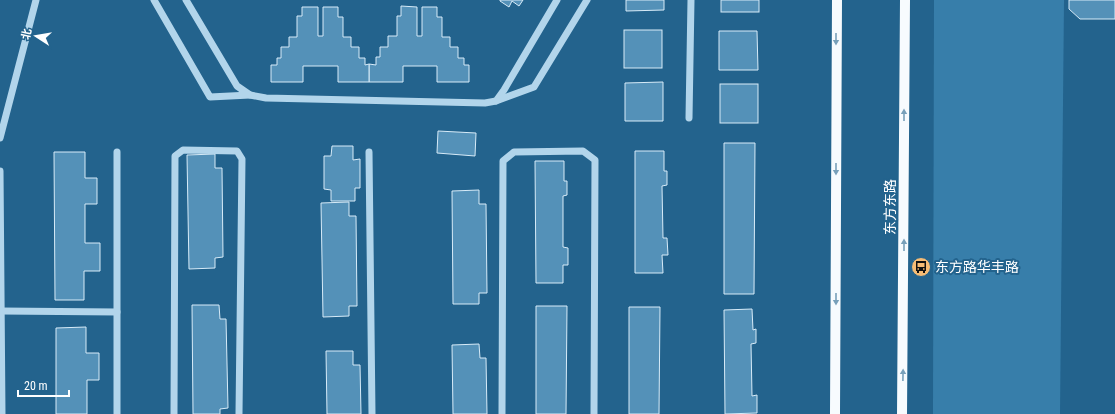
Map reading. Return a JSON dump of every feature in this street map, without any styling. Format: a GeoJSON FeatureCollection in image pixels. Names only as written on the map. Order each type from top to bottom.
{"type":"FeatureCollection","features":[{"type":"Feature","properties":{"kind":"main road"},"geometry":{"type":"LineString","coordinates":[[835,414],[836,0]]}},
{"type":"Feature","properties":{"kind":"main road","name":"东方东路"},"geometry":{"type":"LineString","coordinates":[[902,414],[905,0]]}},
{"type":"Feature","properties":{"kind":"street"},"geometry":{"type":"LineString","coordinates":[[0,138],[36,0]]}},
{"type":"Feature","properties":{"kind":"street"},"geometry":{"type":"LineString","coordinates":[[154,0],[210,97],[250,95],[266,98],[485,103],[496,101],[534,87],[587,0]]}},
{"type":"Feature","properties":{"kind":"street"},"geometry":{"type":"LineString","coordinates":[[186,0],[237,86],[250,95]]}},
{"type":"Feature","properties":{"kind":"street"},"geometry":{"type":"LineString","coordinates":[[496,101],[557,0]]}},
{"type":"Feature","properties":{"kind":"street"},"geometry":{"type":"LineString","coordinates":[[689,118],[691,0]]}},
{"type":"Feature","properties":{"kind":"street"},"geometry":{"type":"LineString","coordinates":[[174,414],[175,156],[183,150],[237,151],[242,159],[239,414]]}},
{"type":"Feature","properties":{"kind":"street"},"geometry":{"type":"LineString","coordinates":[[502,414],[503,161],[514,152],[583,151],[595,160],[594,414]]}},
{"type":"Feature","properties":{"kind":"street"},"geometry":{"type":"LineString","coordinates":[[117,152],[117,414]]}},
{"type":"Feature","properties":{"kind":"street"},"geometry":{"type":"LineString","coordinates":[[369,152],[372,414]]}},
{"type":"Feature","properties":{"kind":"street"},"geometry":{"type":"LineString","coordinates":[[0,171],[2,414]]}},
{"type":"Feature","properties":{"kind":"street"},"geometry":{"type":"LineString","coordinates":[[1,311],[117,312]]}},
{"type":"Feature","properties":{"kind":"shaded area"},"geometry":{"type":"Polygon","coordinates":[[[934,0],[1064,0],[1060,414],[933,414],[934,0]]]}},
{"type":"Feature","properties":{"kind":"building"},"geometry":{"type":"Polygon","coordinates":[[[500,0],[523,0],[519,6],[512,1],[509,7],[500,0]]]}},
{"type":"Feature","properties":{"kind":"building"},"geometry":{"type":"Polygon","coordinates":[[[626,0],[664,0],[664,10],[626,11],[626,0]]]}},
{"type":"Feature","properties":{"kind":"building"},"geometry":{"type":"Polygon","coordinates":[[[721,0],[759,0],[759,12],[721,12],[721,0]]]}},
{"type":"Feature","properties":{"kind":"building"},"geometry":{"type":"Polygon","coordinates":[[[1069,0],[1115,0],[1115,19],[1080,19],[1069,9],[1069,0]]]}},
{"type":"Feature","properties":{"kind":"building"},"geometry":{"type":"Polygon","coordinates":[[[401,6],[417,7],[417,36],[422,36],[422,7],[437,7],[437,17],[442,17],[442,37],[450,37],[450,47],[458,47],[458,58],[464,58],[464,65],[469,65],[469,82],[437,82],[437,66],[403,66],[403,82],[369,82],[369,64],[376,65],[376,57],[380,57],[380,47],[388,47],[388,36],[397,36],[397,16],[401,16],[401,6]]]}},
{"type":"Feature","properties":{"kind":"building"},"geometry":{"type":"Polygon","coordinates":[[[302,7],[318,7],[318,36],[323,36],[323,7],[338,7],[338,17],[343,17],[343,37],[351,37],[351,47],[359,47],[359,58],[365,58],[365,65],[369,64],[369,82],[338,82],[338,66],[303,66],[303,82],[271,82],[271,65],[277,65],[277,58],[281,58],[281,47],[289,47],[289,37],[297,37],[297,16],[302,16],[302,7]]]}},
{"type":"Feature","properties":{"kind":"building"},"geometry":{"type":"Polygon","coordinates":[[[624,30],[662,30],[662,68],[624,68],[624,30]]]}},
{"type":"Feature","properties":{"kind":"building"},"geometry":{"type":"Polygon","coordinates":[[[719,31],[757,31],[758,70],[719,70],[719,31]]]}},
{"type":"Feature","properties":{"kind":"building"},"geometry":{"type":"Polygon","coordinates":[[[663,82],[663,121],[625,121],[625,83],[663,82]]]}},
{"type":"Feature","properties":{"kind":"building"},"geometry":{"type":"Polygon","coordinates":[[[720,84],[758,84],[758,123],[720,123],[720,84]]]}},
{"type":"Feature","properties":{"kind":"building"},"geometry":{"type":"Polygon","coordinates":[[[438,131],[476,133],[475,156],[437,153],[438,131]]]}},
{"type":"Feature","properties":{"kind":"building"},"geometry":{"type":"Polygon","coordinates":[[[724,143],[755,143],[754,294],[724,294],[724,143]]]}},
{"type":"Feature","properties":{"kind":"building"},"geometry":{"type":"Polygon","coordinates":[[[332,146],[353,146],[353,160],[360,159],[360,188],[355,188],[355,201],[331,201],[331,190],[324,189],[324,156],[331,156],[332,146]]]}},
{"type":"Feature","properties":{"kind":"building"},"geometry":{"type":"Polygon","coordinates":[[[635,151],[664,151],[664,171],[667,171],[667,185],[662,186],[663,238],[667,238],[668,255],[662,255],[663,273],[635,273],[635,151]]]}},
{"type":"Feature","properties":{"kind":"building"},"geometry":{"type":"Polygon","coordinates":[[[54,152],[85,152],[85,178],[97,178],[97,204],[85,204],[85,243],[100,243],[100,271],[84,271],[84,300],[55,300],[54,152]]]}},
{"type":"Feature","properties":{"kind":"building"},"geometry":{"type":"Polygon","coordinates":[[[215,154],[215,168],[222,168],[223,257],[215,258],[215,268],[189,269],[187,155],[215,154]]]}},
{"type":"Feature","properties":{"kind":"building"},"geometry":{"type":"Polygon","coordinates":[[[535,161],[564,161],[564,181],[567,181],[567,195],[563,196],[563,247],[568,248],[568,265],[563,265],[563,283],[536,283],[535,161]]]}},
{"type":"Feature","properties":{"kind":"building"},"geometry":{"type":"Polygon","coordinates":[[[479,190],[479,204],[486,204],[487,293],[479,293],[479,304],[453,304],[452,191],[479,190]]]}},
{"type":"Feature","properties":{"kind":"building"},"geometry":{"type":"Polygon","coordinates":[[[349,202],[349,216],[356,216],[357,306],[349,306],[349,316],[323,317],[321,203],[349,202]]]}},
{"type":"Feature","properties":{"kind":"building"},"geometry":{"type":"Polygon","coordinates":[[[192,305],[219,305],[220,319],[226,319],[228,408],[220,409],[220,414],[193,414],[192,305]]]}},
{"type":"Feature","properties":{"kind":"building"},"geometry":{"type":"Polygon","coordinates":[[[536,306],[567,306],[566,414],[536,414],[536,306]]]}},
{"type":"Feature","properties":{"kind":"building"},"geometry":{"type":"Polygon","coordinates":[[[629,307],[660,307],[659,414],[629,414],[629,307]]]}},
{"type":"Feature","properties":{"kind":"building"},"geometry":{"type":"Polygon","coordinates":[[[752,309],[753,330],[756,329],[756,343],[751,344],[752,396],[757,395],[757,413],[725,414],[724,310],[752,309]]]}},
{"type":"Feature","properties":{"kind":"building"},"geometry":{"type":"Polygon","coordinates":[[[86,327],[86,353],[99,353],[99,380],[87,380],[87,414],[56,414],[56,328],[86,327]]]}},
{"type":"Feature","properties":{"kind":"building"},"geometry":{"type":"Polygon","coordinates":[[[479,344],[480,358],[486,358],[487,414],[453,414],[452,345],[479,344]]]}},
{"type":"Feature","properties":{"kind":"building"},"geometry":{"type":"Polygon","coordinates":[[[326,351],[353,351],[353,365],[360,365],[361,414],[327,414],[326,351]]]}},
{"type":"Feature","properties":{"kind":"place","name":"东方路华丰路"},"geometry":{"type":"Point","coordinates":[921,267]}}]}
